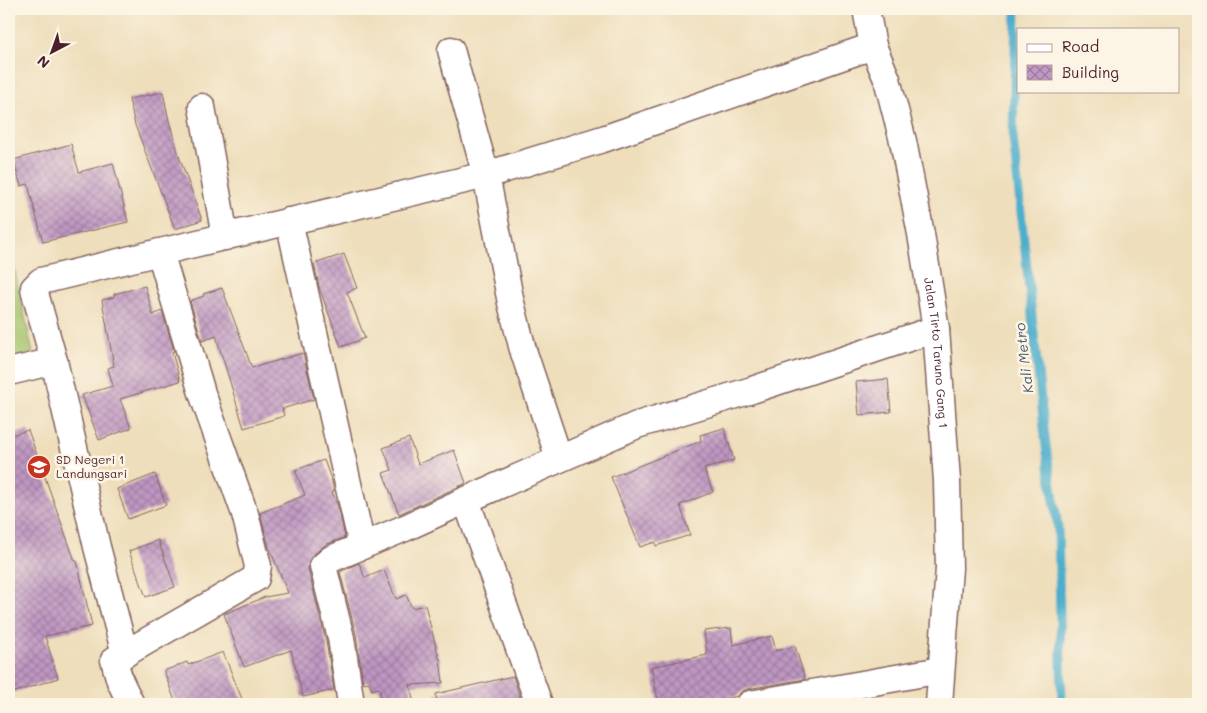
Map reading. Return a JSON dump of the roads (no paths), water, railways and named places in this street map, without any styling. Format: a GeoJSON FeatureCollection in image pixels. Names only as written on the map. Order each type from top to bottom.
{"type":"FeatureCollection","features":[{"type":"Feature","properties":{"kind":"street","name":"Jalan Tirto Taruno Gang 1"},"geometry":{"type":"LineString","coordinates":[[866,9],[873,46],[887,79],[903,141],[921,234],[936,329],[946,480],[948,568],[939,704]]}},
{"type":"Feature","properties":{"kind":"street"},"geometry":{"type":"LineString","coordinates":[[126,654],[97,547],[54,360],[34,288],[41,281],[486,175],[606,138],[873,46]]}},
{"type":"Feature","properties":{"kind":"street"},"geometry":{"type":"LineString","coordinates":[[451,50],[486,175],[511,304],[523,350],[559,458]]}},
{"type":"Feature","properties":{"kind":"street"},"geometry":{"type":"LineString","coordinates":[[202,107],[225,237]]}},
{"type":"Feature","properties":{"kind":"street"},"geometry":{"type":"LineString","coordinates":[[289,221],[362,546]]}},
{"type":"Feature","properties":{"kind":"street"},"geometry":{"type":"LineString","coordinates":[[131,704],[120,682],[114,660],[256,578],[258,566],[245,514],[202,393],[160,252]]}},
{"type":"Feature","properties":{"kind":"street"},"geometry":{"type":"LineString","coordinates":[[351,704],[341,638],[323,566],[331,559],[637,425],[752,390],[936,329]]}},
{"type":"Feature","properties":{"kind":"street"},"geometry":{"type":"LineString","coordinates":[[9,372],[54,360]]}},
{"type":"Feature","properties":{"kind":"street"},"geometry":{"type":"LineString","coordinates":[[466,500],[540,704]]}},
{"type":"Feature","properties":{"kind":"street"},"geometry":{"type":"LineString","coordinates":[[750,704],[941,670]]}},
{"type":"Feature","properties":{"kind":"waterway","name":"Kali Metro"},"geometry":{"type":"LineString","coordinates":[[1016,9],[1013,138],[1046,446],[1058,527],[1062,704]]}},
{"type":"Feature","properties":{"kind":"place","name":"SD Negeri 1 Landungsari"},"geometry":{"type":"Point","coordinates":[39,467]}}]}
